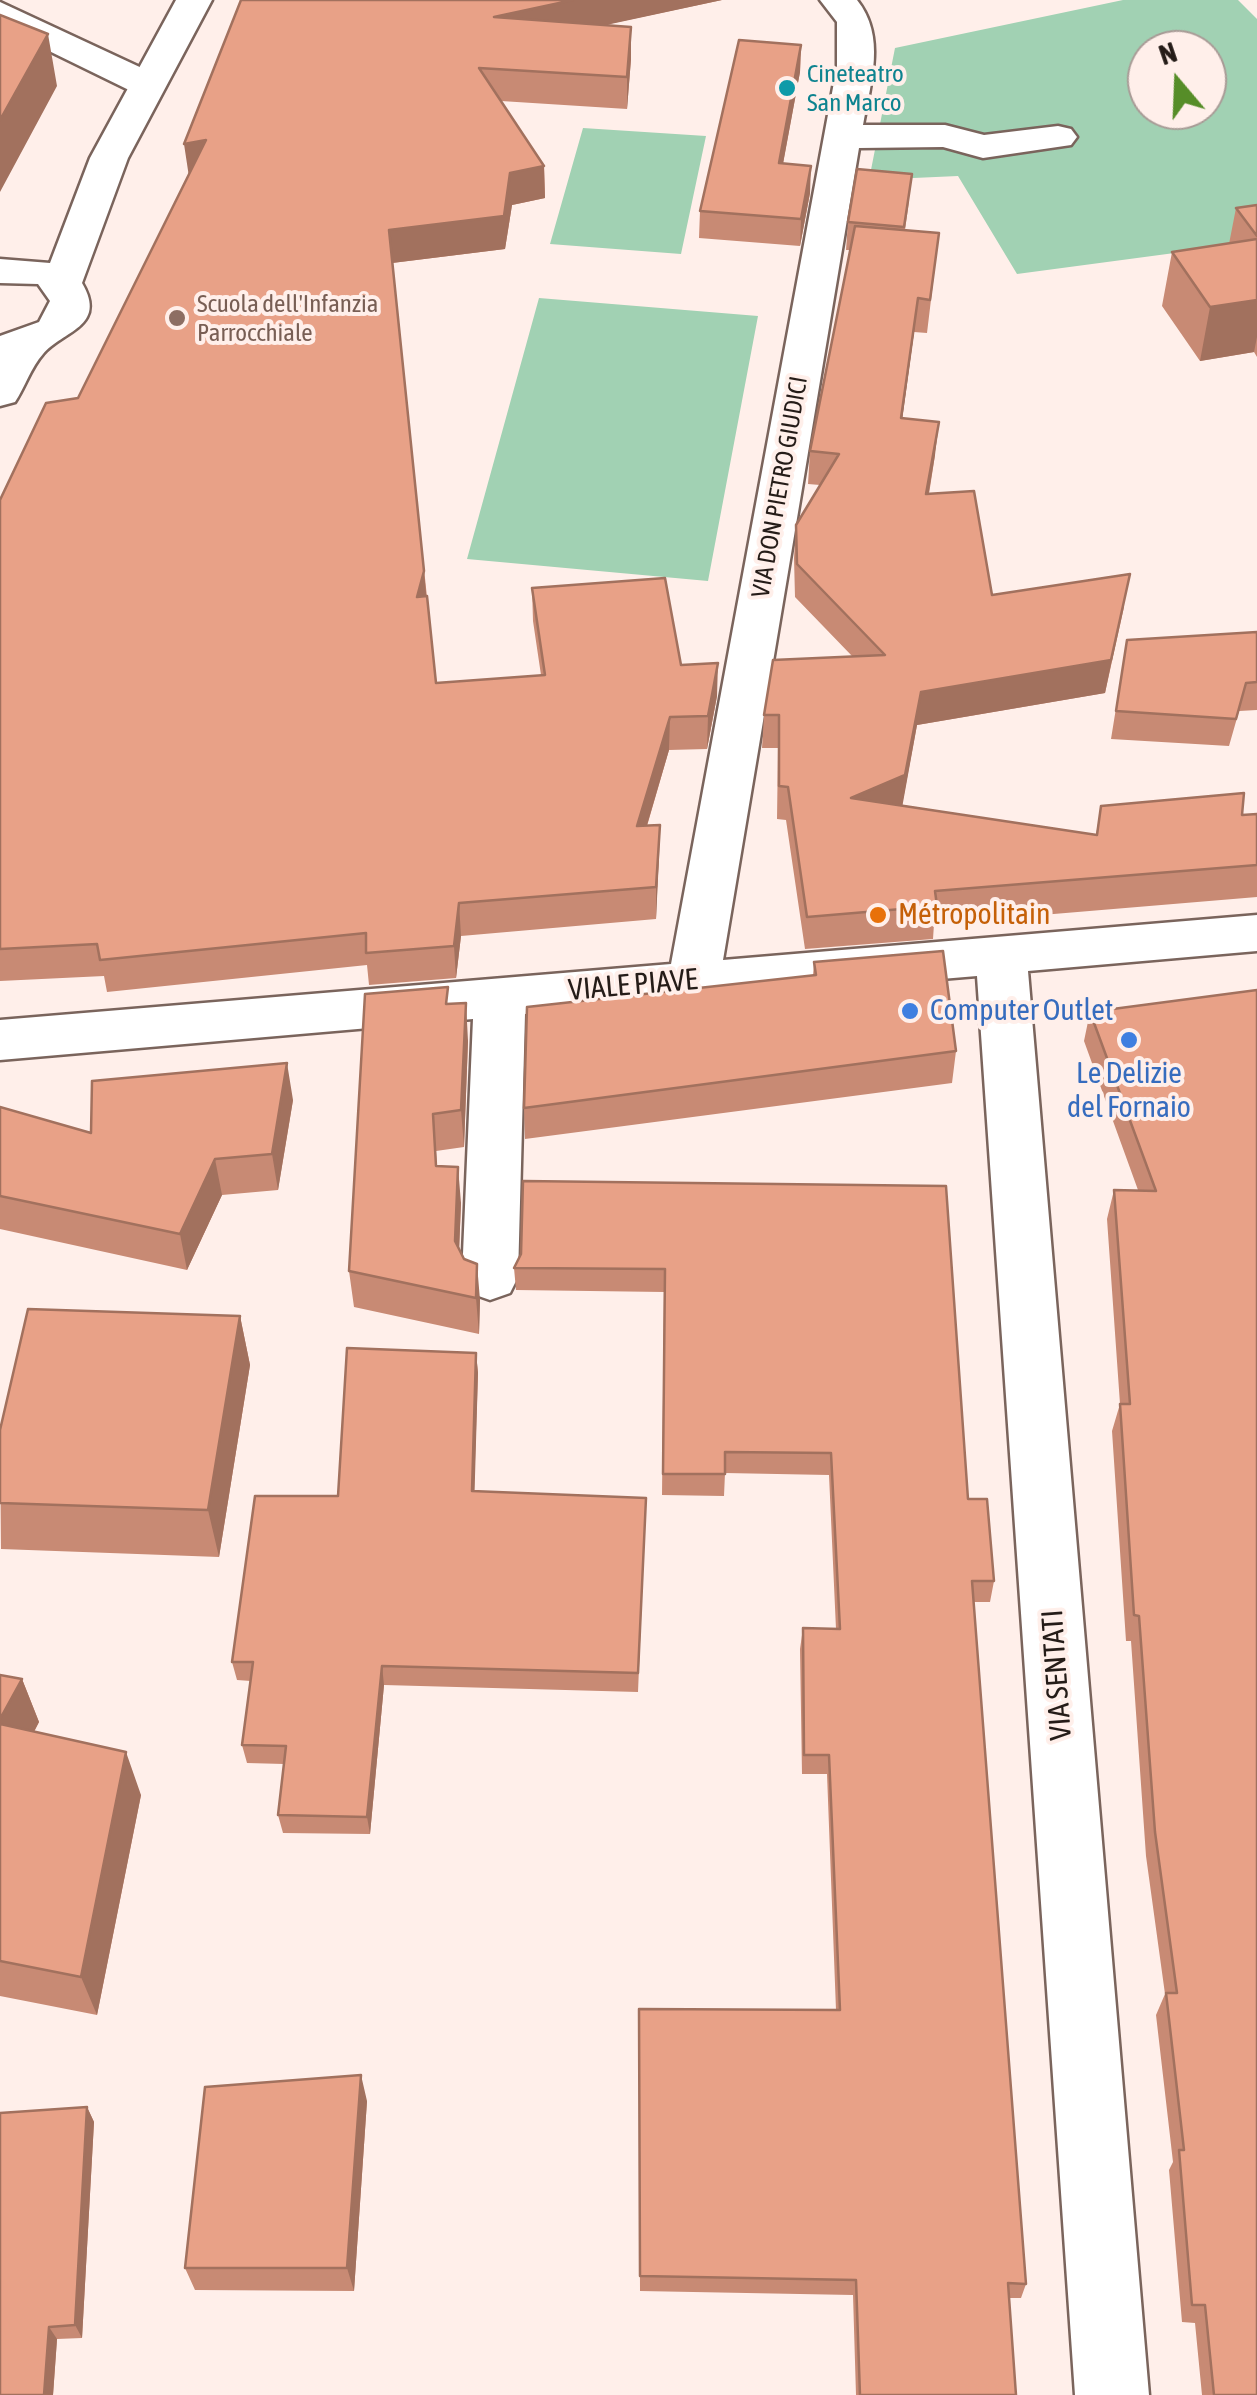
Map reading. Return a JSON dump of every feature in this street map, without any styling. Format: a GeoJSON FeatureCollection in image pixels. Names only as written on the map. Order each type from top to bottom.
{"type":"FeatureCollection","features":[{"type":"Feature","properties":{"kind":"street"},"geometry":{"type":"LineString","coordinates":[[62,283],[109,158],[194,0]]}},
{"type":"Feature","properties":{"kind":"street","name":"VIA DON PIETRO GIUDICI"},"geometry":{"type":"LineString","coordinates":[[694,979],[855,66],[855,21],[838,0]]}},
{"type":"Feature","properties":{"kind":"street"},"geometry":{"type":"LineString","coordinates":[[0,13],[146,84]]}},
{"type":"Feature","properties":{"kind":"street"},"geometry":{"type":"LineString","coordinates":[[840,137],[944,136],[983,147],[1058,138]]}},
{"type":"Feature","properties":{"kind":"street"},"geometry":{"type":"LineString","coordinates":[[6,270],[109,158]]}},
{"type":"Feature","properties":{"kind":"street"},"geometry":{"type":"LineString","coordinates":[[0,393],[14,346],[65,322],[72,308],[71,295],[62,283],[47,274],[6,270]]}},
{"type":"Feature","properties":{"kind":"street","name":"VIALE PIAVE"},"geometry":{"type":"LineString","coordinates":[[3,1039],[1257,933]]}},
{"type":"Feature","properties":{"kind":"street","name":"VIA SENTATI"},"geometry":{"type":"LineString","coordinates":[[1001,954],[1112,2395]]}},
{"type":"Feature","properties":{"kind":"street"},"geometry":{"type":"LineString","coordinates":[[490,1277],[500,996]]}},
{"type":"Feature","properties":{"kind":"green space"},"geometry":{"type":"Polygon","coordinates":[[[1123,0],[1238,0],[1257,19],[1257,242],[1017,274],[958,176],[869,180],[895,48],[1123,0]]]}},
{"type":"Feature","properties":{"kind":"green space"},"geometry":{"type":"Polygon","coordinates":[[[583,128],[706,136],[681,254],[550,244],[583,128]]]}},
{"type":"Feature","properties":{"kind":"green space"},"geometry":{"type":"Polygon","coordinates":[[[539,298],[758,316],[708,581],[467,559],[539,298]]]}},
{"type":"Feature","properties":{"kind":"building"},"geometry":{"type":"Polygon","coordinates":[[[241,0],[573,0],[494,17],[631,27],[627,77],[479,68],[544,166],[510,173],[504,216],[389,230],[424,571],[417,597],[427,596],[436,683],[545,675],[532,588],[665,578],[681,665],[718,663],[708,716],[670,717],[637,826],[660,825],[656,887],[459,903],[454,946],[366,953],[366,933],[100,960],[97,944],[0,949],[0,500],[46,403],[78,398],[206,140],[184,144],[241,0]]]}},
{"type":"Feature","properties":{"kind":"building"},"geometry":{"type":"Polygon","coordinates":[[[0,15],[48,34],[0,120],[0,15]]]}},
{"type":"Feature","properties":{"kind":"building"},"geometry":{"type":"Polygon","coordinates":[[[739,40],[801,45],[779,163],[811,166],[801,219],[700,211],[739,40]]]}},
{"type":"Feature","properties":{"kind":"building"},"geometry":{"type":"Polygon","coordinates":[[[857,169],[912,174],[904,227],[848,222],[857,169]]]}},
{"type":"Feature","properties":{"kind":"building"},"geometry":{"type":"Polygon","coordinates":[[[1257,205],[1257,236],[1236,208],[1257,205]]]}},
{"type":"Feature","properties":{"kind":"building"},"geometry":{"type":"Polygon","coordinates":[[[855,226],[939,233],[930,300],[918,298],[901,418],[939,422],[926,494],[974,491],[992,595],[1130,574],[1111,660],[921,692],[905,775],[851,798],[1097,835],[1101,806],[1244,793],[1242,815],[1257,814],[1257,865],[935,891],[937,906],[807,917],[788,787],[779,786],[779,715],[764,715],[773,660],[885,655],[797,564],[796,525],[839,454],[810,451],[855,226]]]}},
{"type":"Feature","properties":{"kind":"building"},"geometry":{"type":"Polygon","coordinates":[[[1257,239],[1257,300],[1210,307],[1172,252],[1257,239]]]}},
{"type":"Feature","properties":{"kind":"building"},"geometry":{"type":"Polygon","coordinates":[[[1257,632],[1257,682],[1246,683],[1236,719],[1116,711],[1127,640],[1257,632]]]}},
{"type":"Feature","properties":{"kind":"building"},"geometry":{"type":"Polygon","coordinates":[[[943,951],[956,1051],[524,1108],[527,1007],[816,975],[814,962],[943,951]]]}},
{"type":"Feature","properties":{"kind":"building"},"geometry":{"type":"Polygon","coordinates":[[[448,987],[446,1004],[466,1003],[461,1110],[433,1114],[436,1166],[458,1167],[455,1241],[464,1259],[477,1264],[476,1298],[349,1271],[365,994],[448,987]]]}},
{"type":"Feature","properties":{"kind":"building"},"geometry":{"type":"Polygon","coordinates":[[[1257,990],[1257,2395],[1214,2395],[1205,2305],[1192,2305],[1179,2150],[1184,2150],[1166,1993],[1177,1993],[1155,1832],[1139,1616],[1134,1615],[1120,1404],[1130,1404],[1114,1190],[1156,1191],[1090,1012],[1257,990]]]}},
{"type":"Feature","properties":{"kind":"building"},"geometry":{"type":"Polygon","coordinates":[[[287,1063],[272,1154],[215,1159],[180,1234],[0,1196],[0,1107],[91,1133],[92,1081],[287,1063]]]}},
{"type":"Feature","properties":{"kind":"building"},"geometry":{"type":"Polygon","coordinates":[[[523,1181],[946,1186],[968,1499],[987,1499],[994,1581],[972,1581],[1026,2284],[1008,2283],[1016,2395],[860,2395],[856,2280],[640,2276],[639,2009],[840,2010],[829,1755],[804,1755],[803,1628],[840,1629],[831,1453],[725,1452],[725,1474],[663,1474],[665,1269],[514,1268],[521,1254],[523,1181]]]}},
{"type":"Feature","properties":{"kind":"building"},"geometry":{"type":"Polygon","coordinates":[[[28,1309],[240,1316],[208,1510],[0,1503],[0,1430],[28,1309]]]}},
{"type":"Feature","properties":{"kind":"building"},"geometry":{"type":"Polygon","coordinates":[[[347,1348],[476,1353],[472,1491],[646,1498],[638,1673],[382,1666],[367,1817],[278,1815],[286,1746],[242,1745],[253,1662],[232,1662],[255,1496],[338,1496],[347,1348]]]}},
{"type":"Feature","properties":{"kind":"building"},"geometry":{"type":"Polygon","coordinates":[[[0,1675],[22,1679],[0,1719],[0,1675]]]}},
{"type":"Feature","properties":{"kind":"building"},"geometry":{"type":"Polygon","coordinates":[[[0,1724],[126,1752],[81,1977],[0,1961],[0,1724]]]}},
{"type":"Feature","properties":{"kind":"building"},"geometry":{"type":"Polygon","coordinates":[[[361,2075],[347,2268],[185,2268],[205,2087],[361,2075]]]}},
{"type":"Feature","properties":{"kind":"building"},"geometry":{"type":"Polygon","coordinates":[[[87,2107],[75,2325],[49,2327],[44,2395],[0,2395],[0,2113],[87,2107]]]}},
{"type":"Feature","properties":{"kind":"place","name":"Cineteatro San Marco"},"geometry":{"type":"Point","coordinates":[787,88]}},
{"type":"Feature","properties":{"kind":"place","name":"Scuola dell'Infanzia Parrocchiale"},"geometry":{"type":"Point","coordinates":[177,318]}},
{"type":"Feature","properties":{"kind":"place","name":"Métropolitain"},"geometry":{"type":"Point","coordinates":[878,915]}},
{"type":"Feature","properties":{"kind":"place","name":"Computer Outlet"},"geometry":{"type":"Point","coordinates":[910,1011]}},
{"type":"Feature","properties":{"kind":"place","name":"Le Delizie del Fornaio"},"geometry":{"type":"Point","coordinates":[1129,1040]}}]}
